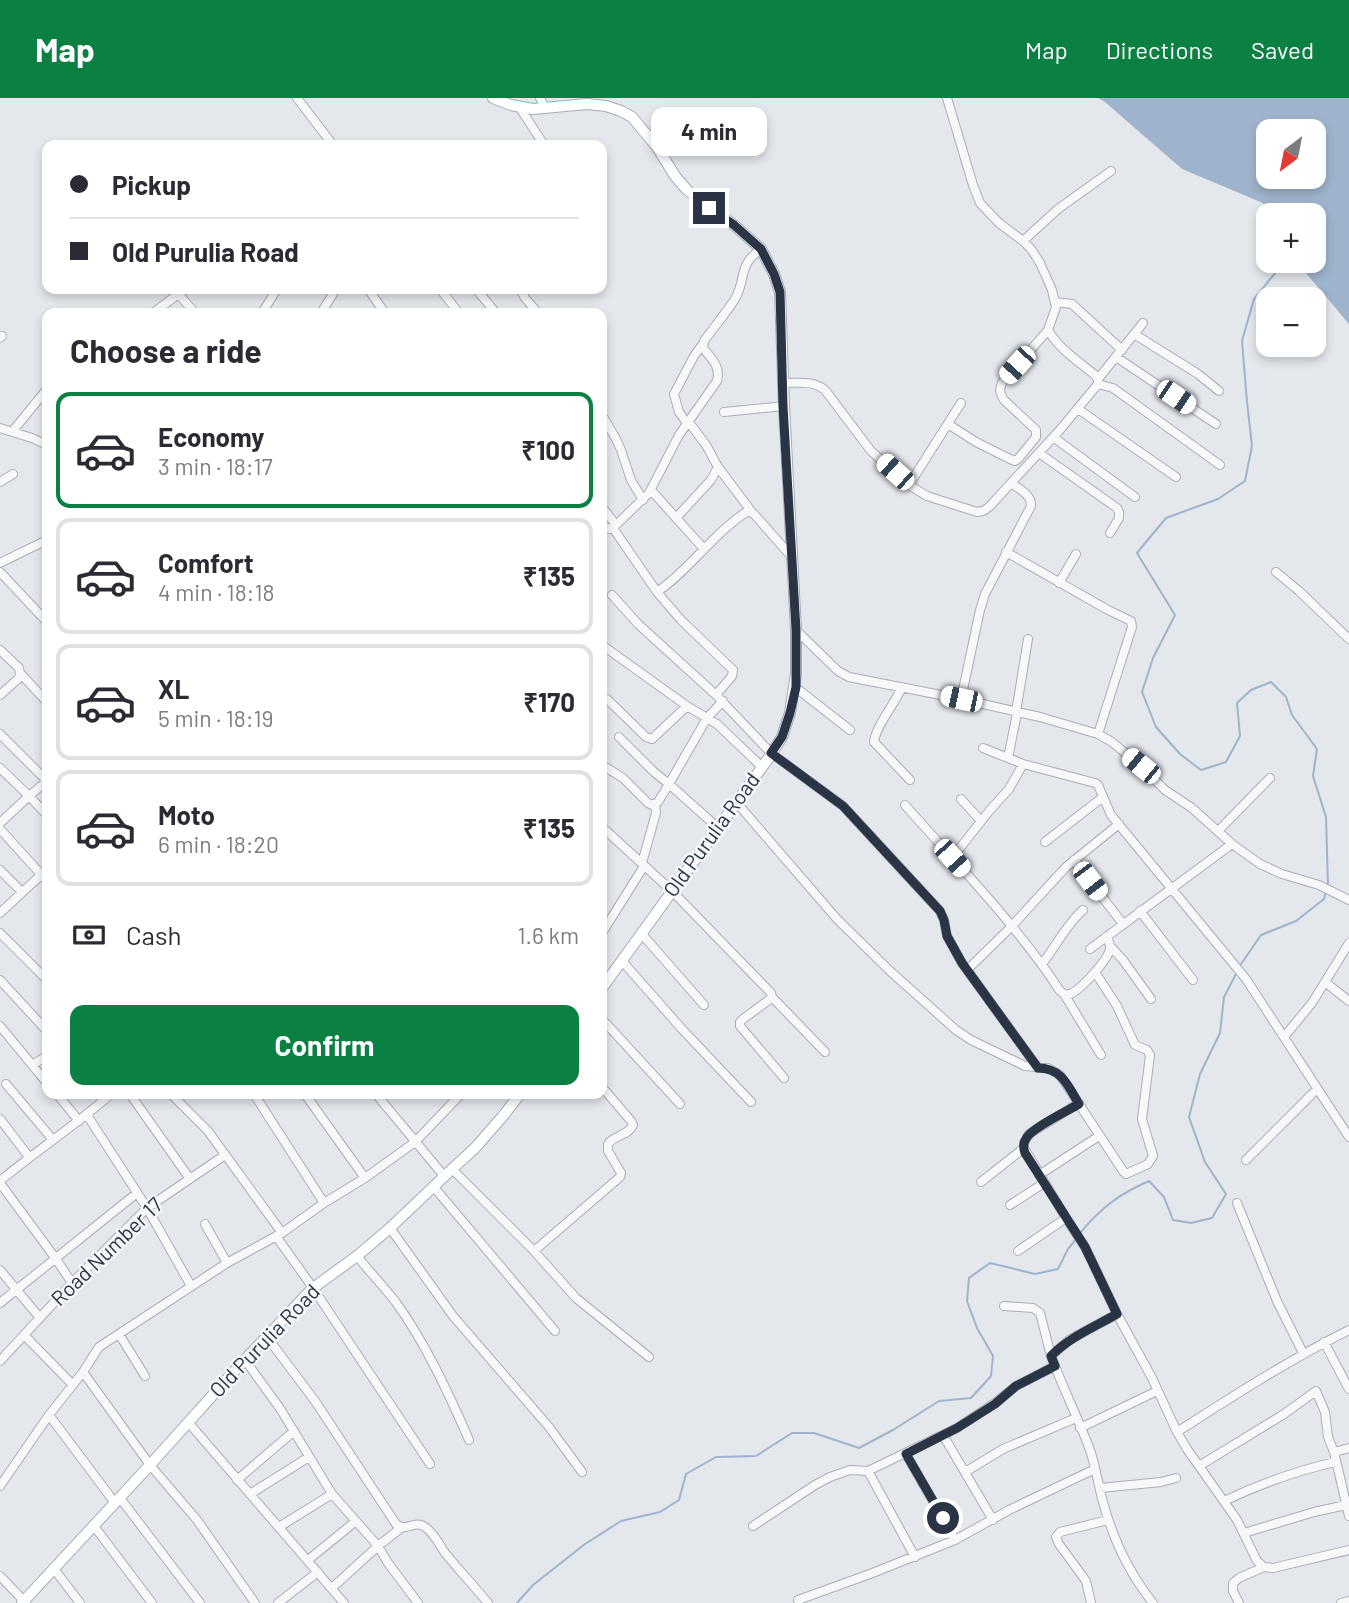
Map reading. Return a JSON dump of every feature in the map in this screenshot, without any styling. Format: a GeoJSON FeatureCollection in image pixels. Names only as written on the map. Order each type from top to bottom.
{"type":"FeatureCollection","features":[{"type":"Feature","properties":{"kind":"main road","name":"Old Purulia Road"},"geometry":{"type":"LineString","coordinates":[[493,98],[520,108],[548,103],[606,106],[632,117],[687,190],[761,249],[780,292],[783,406],[796,630],[796,687],[790,713],[782,737],[762,767],[607,981]]}},
{"type":"Feature","properties":{"kind":"main road","name":"Old Purulia Road"},"geometry":{"type":"LineString","coordinates":[[24,1602],[313,1288],[390,1228],[482,1140],[516,1099]]}},
{"type":"Feature","properties":{"kind":"street"},"geometry":{"type":"LineString","coordinates":[[297,98],[329,140]]}},
{"type":"Feature","properties":{"kind":"street"},"geometry":{"type":"LineString","coordinates":[[947,98],[981,203],[999,223],[1023,241],[1040,263],[1055,302],[1055,311],[1048,330],[1000,387],[1004,400],[1036,430],[1036,437],[1018,459],[1010,460],[948,424]]}},
{"type":"Feature","properties":{"kind":"street"},"geometry":{"type":"LineString","coordinates":[[520,108],[541,140]]}},
{"type":"Feature","properties":{"kind":"street"},"geometry":{"type":"LineString","coordinates":[[1023,241],[1058,209],[1111,171]]}},
{"type":"Feature","properties":{"kind":"street"},"geometry":{"type":"LineString","coordinates":[[761,249],[750,257],[744,267],[741,285],[735,298],[704,341],[674,394],[679,412],[706,445],[718,467],[751,511],[791,556]]}},
{"type":"Feature","properties":{"kind":"street"},"geometry":{"type":"LineString","coordinates":[[159,308],[175,294]]}},
{"type":"Feature","properties":{"kind":"street"},"geometry":{"type":"LineString","coordinates":[[444,294],[455,308]]}},
{"type":"Feature","properties":{"kind":"street"},"geometry":{"type":"LineString","coordinates":[[480,294],[492,308]]}},
{"type":"Feature","properties":{"kind":"street"},"geometry":{"type":"LineString","coordinates":[[523,294],[534,308]]}},
{"type":"Feature","properties":{"kind":"street"},"geometry":{"type":"LineString","coordinates":[[1055,302],[1072,304],[1119,353],[1216,425]]}},
{"type":"Feature","properties":{"kind":"street"},"geometry":{"type":"LineString","coordinates":[[782,383],[819,385],[871,451],[908,485],[927,496],[976,512],[983,511],[1054,437],[1143,323]]}},
{"type":"Feature","properties":{"kind":"street"},"geometry":{"type":"LineString","coordinates":[[1048,330],[1061,347],[1095,375],[1098,381],[1112,388],[1220,466]]}},
{"type":"Feature","properties":{"kind":"street"},"geometry":{"type":"LineString","coordinates":[[1134,334],[1198,374],[1219,391]]}},
{"type":"Feature","properties":{"kind":"street"},"geometry":{"type":"LineString","coordinates":[[607,527],[615,527],[651,490],[679,435],[717,381],[719,376],[716,364],[702,345]]}},
{"type":"Feature","properties":{"kind":"street"},"geometry":{"type":"LineString","coordinates":[[12,432],[42,395]]}},
{"type":"Feature","properties":{"kind":"street"},"geometry":{"type":"LineString","coordinates":[[908,485],[961,403]]}},
{"type":"Feature","properties":{"kind":"street"},"geometry":{"type":"LineString","coordinates":[[724,412],[783,406]]}},
{"type":"Feature","properties":{"kind":"street"},"geometry":{"type":"LineString","coordinates":[[1078,408],[1176,477]]}},
{"type":"Feature","properties":{"kind":"street"},"geometry":{"type":"LineString","coordinates":[[607,424],[621,450],[631,481],[643,500]]}},
{"type":"Feature","properties":{"kind":"street"},"geometry":{"type":"LineString","coordinates":[[0,428],[42,443]]}},
{"type":"Feature","properties":{"kind":"street"},"geometry":{"type":"LineString","coordinates":[[1054,437],[1135,497]]}},
{"type":"Feature","properties":{"kind":"street"},"geometry":{"type":"LineString","coordinates":[[1039,453],[1116,508],[1119,518],[1111,533]]}},
{"type":"Feature","properties":{"kind":"street"},"geometry":{"type":"LineString","coordinates":[[677,518],[711,480],[718,467]]}},
{"type":"Feature","properties":{"kind":"street"},"geometry":{"type":"LineString","coordinates":[[0,482],[13,474]]}},
{"type":"Feature","properties":{"kind":"street"},"geometry":{"type":"LineString","coordinates":[[961,699],[985,594],[1030,510],[1032,501],[1011,483]]}},
{"type":"Feature","properties":{"kind":"street"},"geometry":{"type":"LineString","coordinates":[[651,490],[704,549]]}},
{"type":"Feature","properties":{"kind":"street"},"geometry":{"type":"LineString","coordinates":[[657,592],[676,578],[724,529],[751,511]]}},
{"type":"Feature","properties":{"kind":"street"},"geometry":{"type":"LineString","coordinates":[[607,515],[657,592],[681,620],[733,670],[720,698],[656,804],[642,863],[644,866],[607,925]]}},
{"type":"Feature","properties":{"kind":"street"},"geometry":{"type":"LineString","coordinates":[[0,563],[42,542]]}},
{"type":"Feature","properties":{"kind":"street"},"geometry":{"type":"LineString","coordinates":[[1006,552],[1131,621],[1132,627],[1098,734]]}},
{"type":"Feature","properties":{"kind":"street"},"geometry":{"type":"LineString","coordinates":[[1059,583],[1076,554]]}},
{"type":"Feature","properties":{"kind":"street"},"geometry":{"type":"LineString","coordinates":[[0,572],[42,617]]}},
{"type":"Feature","properties":{"kind":"street"},"geometry":{"type":"LineString","coordinates":[[1276,572],[1347,633]]}},
{"type":"Feature","properties":{"kind":"street"},"geometry":{"type":"LineString","coordinates":[[612,595],[638,624],[720,698],[771,753],[843,806],[940,911],[947,936],[967,970],[1038,1068]]}},
{"type":"Feature","properties":{"kind":"street"},"geometry":{"type":"LineString","coordinates":[[796,630],[843,674],[1040,717],[1098,734],[1112,742],[1165,790],[1192,808],[1232,844],[1271,870],[1345,898]]}},
{"type":"Feature","properties":{"kind":"street"},"geometry":{"type":"LineString","coordinates":[[1008,758],[1028,639]]}},
{"type":"Feature","properties":{"kind":"street"},"geometry":{"type":"LineString","coordinates":[[607,649],[727,732],[762,767]]}},
{"type":"Feature","properties":{"kind":"street"},"geometry":{"type":"LineString","coordinates":[[0,650],[42,697]]}},
{"type":"Feature","properties":{"kind":"street"},"geometry":{"type":"LineString","coordinates":[[0,695],[20,673]]}},
{"type":"Feature","properties":{"kind":"street"},"geometry":{"type":"LineString","coordinates":[[796,687],[850,730]]}},
{"type":"Feature","properties":{"kind":"street"},"geometry":{"type":"LineString","coordinates":[[902,687],[877,731],[874,742],[910,780]]}},
{"type":"Feature","properties":{"kind":"street"},"geometry":{"type":"LineString","coordinates":[[607,699],[652,740],[687,706]]}},
{"type":"Feature","properties":{"kind":"street"},"geometry":{"type":"LineString","coordinates":[[0,734],[42,776]]}},
{"type":"Feature","properties":{"kind":"street"},"geometry":{"type":"LineString","coordinates":[[620,737],[648,766],[718,827]]}},
{"type":"Feature","properties":{"kind":"street"},"geometry":{"type":"LineString","coordinates":[[983,748],[1023,764],[1095,783],[1100,788],[1111,815],[1247,979],[1349,1137]]}},
{"type":"Feature","properties":{"kind":"street"},"geometry":{"type":"LineString","coordinates":[[952,858],[1009,789],[1023,764]]}},
{"type":"Feature","properties":{"kind":"street"},"geometry":{"type":"LineString","coordinates":[[0,768],[42,810]]}},
{"type":"Feature","properties":{"kind":"street"},"geometry":{"type":"LineString","coordinates":[[607,768],[623,778],[648,803],[656,804]]}},
{"type":"Feature","properties":{"kind":"street"},"geometry":{"type":"LineString","coordinates":[[1218,831],[1270,778]]}},
{"type":"Feature","properties":{"kind":"street"},"geometry":{"type":"LineString","coordinates":[[0,823],[42,785]]}},
{"type":"Feature","properties":{"kind":"street"},"geometry":{"type":"LineString","coordinates":[[1045,842],[1103,797]]}},
{"type":"Feature","properties":{"kind":"street"},"geometry":{"type":"LineString","coordinates":[[961,799],[981,821]]}},
{"type":"Feature","properties":{"kind":"street"},"geometry":{"type":"LineString","coordinates":[[736,802],[837,919],[956,1030],[1025,1066],[1048,1068],[1060,1075],[1098,1136],[1126,1174],[1148,1164],[1153,1156],[1142,1119],[1150,1055],[1133,1042],[1117,1006],[1095,972]]}},
{"type":"Feature","properties":{"kind":"street"},"geometry":{"type":"LineString","coordinates":[[905,806],[1042,964],[1059,991],[1064,994],[1101,1055]]}},
{"type":"Feature","properties":{"kind":"street"},"geometry":{"type":"LineString","coordinates":[[967,970],[1074,860],[1119,824]]}},
{"type":"Feature","properties":{"kind":"street"},"geometry":{"type":"LineString","coordinates":[[0,828],[42,875]]}},
{"type":"Feature","properties":{"kind":"street"},"geometry":{"type":"LineString","coordinates":[[607,832],[672,891],[825,1052]]}},
{"type":"Feature","properties":{"kind":"street"},"geometry":{"type":"LineString","coordinates":[[1090,949],[1232,844]]}},
{"type":"Feature","properties":{"kind":"street"},"geometry":{"type":"LineString","coordinates":[[1074,860],[1123,924]]}},
{"type":"Feature","properties":{"kind":"street"},"geometry":{"type":"LineString","coordinates":[[0,870],[22,892]]}},
{"type":"Feature","properties":{"kind":"street"},"geometry":{"type":"LineString","coordinates":[[0,913],[22,892],[42,880]]}},
{"type":"Feature","properties":{"kind":"street"},"geometry":{"type":"LineString","coordinates":[[1042,964],[1074,918],[1083,910]]}},
{"type":"Feature","properties":{"kind":"street"},"geometry":{"type":"LineString","coordinates":[[1140,911],[1193,980]]}},
{"type":"Feature","properties":{"kind":"street"},"geometry":{"type":"LineString","coordinates":[[0,933],[42,975]]}},
{"type":"Feature","properties":{"kind":"street"},"geometry":{"type":"LineString","coordinates":[[642,933],[704,1005]]}},
{"type":"Feature","properties":{"kind":"street"},"geometry":{"type":"LineString","coordinates":[[1107,936],[1110,946],[1151,999]]}},
{"type":"Feature","properties":{"kind":"street"},"geometry":{"type":"LineString","coordinates":[[1284,1037],[1306,1012],[1349,943]]}},
{"type":"Feature","properties":{"kind":"street"},"geometry":{"type":"LineString","coordinates":[[1064,994],[1074,992],[1095,972],[1109,954],[1110,946]]}},
{"type":"Feature","properties":{"kind":"street"},"geometry":{"type":"LineString","coordinates":[[1340,957],[1349,965]]}},
{"type":"Feature","properties":{"kind":"street"},"geometry":{"type":"LineString","coordinates":[[622,961],[751,1102]]}},
{"type":"Feature","properties":{"kind":"street"},"geometry":{"type":"LineString","coordinates":[[0,980],[42,1026]]}},
{"type":"Feature","properties":{"kind":"street"},"geometry":{"type":"LineString","coordinates":[[1325,982],[1349,1001]]}},
{"type":"Feature","properties":{"kind":"street"},"geometry":{"type":"LineString","coordinates":[[772,997],[743,1020],[740,1026],[784,1078]]}},
{"type":"Feature","properties":{"kind":"street"},"geometry":{"type":"LineString","coordinates":[[607,1024],[680,1104]]}},
{"type":"Feature","properties":{"kind":"street"},"geometry":{"type":"LineString","coordinates":[[0,1026],[42,1077]]}},
{"type":"Feature","properties":{"kind":"street"},"geometry":{"type":"LineString","coordinates":[[32,1065],[42,1059]]}},
{"type":"Feature","properties":{"kind":"street"},"geometry":{"type":"LineString","coordinates":[[6,1084],[53,1140]]}},
{"type":"Feature","properties":{"kind":"street"},"geometry":{"type":"LineString","coordinates":[[1246,1160],[1317,1089]]}},
{"type":"Feature","properties":{"kind":"street"},"geometry":{"type":"LineString","coordinates":[[534,1251],[620,1177],[621,1173],[608,1151],[608,1144],[612,1139],[629,1132],[633,1125],[607,1093]]}},
{"type":"Feature","properties":{"kind":"street"},"geometry":{"type":"LineString","coordinates":[[61,1099],[79,1121]]}},
{"type":"Feature","properties":{"kind":"street"},"geometry":{"type":"LineString","coordinates":[[72,1283],[0,1182],[105,1099]]}},
{"type":"Feature","properties":{"kind":"street"},"geometry":{"type":"LineString","coordinates":[[134,1099],[190,1179]]}},
{"type":"Feature","properties":{"kind":"street"},"geometry":{"type":"LineString","coordinates":[[176,1099],[208,1131],[225,1155],[429,1464]]}},
{"type":"Feature","properties":{"kind":"street"},"geometry":{"type":"LineString","coordinates":[[257,1099],[324,1203]]}},
{"type":"Feature","properties":{"kind":"street"},"geometry":{"type":"LineString","coordinates":[[309,1099],[365,1178]]}},
{"type":"Feature","properties":{"kind":"street"},"geometry":{"type":"LineString","coordinates":[[380,1099],[415,1142],[534,1251],[576,1298],[649,1357]]}},
{"type":"Feature","properties":{"kind":"street"},"geometry":{"type":"LineString","coordinates":[[0,1486],[99,1347],[191,1286],[279,1234],[365,1178],[415,1142],[456,1099]]}},
{"type":"Feature","properties":{"kind":"street"},"geometry":{"type":"LineString","coordinates":[[1079,1104],[1029,1134],[1024,1148],[1085,1247],[1177,1432],[1224,1501],[1264,1567]]}},
{"type":"Feature","properties":{"kind":"street"},"geometry":{"type":"LineString","coordinates":[[87,1115],[147,1208],[191,1286]]}},
{"type":"Feature","properties":{"kind":"street"},"geometry":{"type":"LineString","coordinates":[[1339,1123],[1349,1116]]}},
{"type":"Feature","properties":{"kind":"street"},"geometry":{"type":"LineString","coordinates":[[0,1119],[29,1157]]}},
{"type":"Feature","properties":{"kind":"street"},"geometry":{"type":"LineString","coordinates":[[1039,1175],[1098,1136]]}},
{"type":"Feature","properties":{"kind":"street"},"geometry":{"type":"LineString","coordinates":[[981,1182],[1024,1148]]}},
{"type":"Feature","properties":{"kind":"street","name":"Road Number 17"},"geometry":{"type":"LineString","coordinates":[[0,1362],[72,1283],[147,1208],[225,1155]]}},
{"type":"Feature","properties":{"kind":"street"},"geometry":{"type":"LineString","coordinates":[[1010,1205],[1044,1183]]}},
{"type":"Feature","properties":{"kind":"street"},"geometry":{"type":"LineString","coordinates":[[433,1186],[555,1331]]}},
{"type":"Feature","properties":{"kind":"street"},"geometry":{"type":"LineString","coordinates":[[0,1303],[137,1193]]}},
{"type":"Feature","properties":{"kind":"street"},"geometry":{"type":"LineString","coordinates":[[1237,1203],[1277,1301],[1303,1353]]}},
{"type":"Feature","properties":{"kind":"street"},"geometry":{"type":"LineString","coordinates":[[1018,1251],[1066,1218]]}},
{"type":"Feature","properties":{"kind":"street"},"geometry":{"type":"LineString","coordinates":[[205,1224],[228,1263]]}},
{"type":"Feature","properties":{"kind":"street"},"geometry":{"type":"LineString","coordinates":[[390,1228],[453,1316],[549,1427],[582,1472]]}},
{"type":"Feature","properties":{"kind":"street"},"geometry":{"type":"LineString","coordinates":[[356,1255],[396,1303],[422,1345],[449,1393],[470,1440]]}},
{"type":"Feature","properties":{"kind":"street"},"geometry":{"type":"LineString","coordinates":[[0,1270],[40,1318]]}},
{"type":"Feature","properties":{"kind":"street"},"geometry":{"type":"LineString","coordinates":[[1004,1306],[1033,1308],[1040,1313],[1051,1356],[1091,1453],[1108,1520],[1128,1568],[1153,1603]]}},
{"type":"Feature","properties":{"kind":"street"},"geometry":{"type":"LineString","coordinates":[[1051,1356],[1069,1340],[1117,1314]]}},
{"type":"Feature","properties":{"kind":"street"},"geometry":{"type":"LineString","coordinates":[[1177,1432],[1303,1353],[1349,1330]]}},
{"type":"Feature","properties":{"kind":"street"},"geometry":{"type":"LineString","coordinates":[[119,1334],[145,1377]]}},
{"type":"Feature","properties":{"kind":"street"},"geometry":{"type":"LineString","coordinates":[[24,1335],[73,1385]]}},
{"type":"Feature","properties":{"kind":"street"},"geometry":{"type":"LineString","coordinates":[[267,1337],[315,1401],[401,1528]]}},
{"type":"Feature","properties":{"kind":"street"},"geometry":{"type":"LineString","coordinates":[[1324,1342],[1349,1389]]}},
{"type":"Feature","properties":{"kind":"street"},"geometry":{"type":"LineString","coordinates":[[245,1360],[294,1431],[332,1493],[378,1546],[418,1603]]}},
{"type":"Feature","properties":{"kind":"street"},"geometry":{"type":"LineString","coordinates":[[753,1526],[830,1477],[850,1470],[868,1471],[943,1435],[975,1417],[1016,1386],[1055,1366]]}},
{"type":"Feature","properties":{"kind":"street"},"geometry":{"type":"LineString","coordinates":[[83,1372],[150,1465],[197,1520],[255,1603]]}},
{"type":"Feature","properties":{"kind":"street"},"geometry":{"type":"LineString","coordinates":[[1080,1428],[1157,1391]]}},
{"type":"Feature","properties":{"kind":"street"},"geometry":{"type":"LineString","coordinates":[[1199,1466],[1316,1391],[1325,1412],[1328,1437],[1345,1479],[1349,1516]]}},
{"type":"Feature","properties":{"kind":"street"},"geometry":{"type":"LineString","coordinates":[[48,1415],[201,1603]]}},
{"type":"Feature","properties":{"kind":"street"},"geometry":{"type":"LineString","coordinates":[[965,1472],[1003,1449],[1076,1418]]}},
{"type":"Feature","properties":{"kind":"street"},"geometry":{"type":"LineString","coordinates":[[188,1422],[344,1603]]}},
{"type":"Feature","properties":{"kind":"street"},"geometry":{"type":"LineString","coordinates":[[237,1480],[294,1431]]}},
{"type":"Feature","properties":{"kind":"street"},"geometry":{"type":"LineString","coordinates":[[943,1435],[993,1521]]}},
{"type":"Feature","properties":{"kind":"street"},"geometry":{"type":"LineString","coordinates":[[1224,1501],[1255,1486],[1335,1457],[1349,1448]]}},
{"type":"Feature","properties":{"kind":"street"},"geometry":{"type":"LineString","coordinates":[[906,1454],[955,1540]]}},
{"type":"Feature","properties":{"kind":"street"},"geometry":{"type":"LineString","coordinates":[[250,1494],[309,1457]]}},
{"type":"Feature","properties":{"kind":"street"},"geometry":{"type":"LineString","coordinates":[[798,1600],[955,1540],[1009,1510],[1095,1469]]}},
{"type":"Feature","properties":{"kind":"street"},"geometry":{"type":"LineString","coordinates":[[868,1471],[915,1557]]}},
{"type":"Feature","properties":{"kind":"street"},"geometry":{"type":"LineString","coordinates":[[1100,1488],[1176,1478]]}},
{"type":"Feature","properties":{"kind":"street"},"geometry":{"type":"LineString","coordinates":[[279,1527],[332,1493]]}},
{"type":"Feature","properties":{"kind":"street"},"geometry":{"type":"LineString","coordinates":[[1244,1533],[1346,1505]]}},
{"type":"Feature","properties":{"kind":"street"},"geometry":{"type":"LineString","coordinates":[[1091,1603],[1086,1581],[1056,1537],[1060,1532],[1108,1520]]}},
{"type":"Feature","properties":{"kind":"street"},"geometry":{"type":"LineString","coordinates":[[308,1560],[356,1521]]}},
{"type":"Feature","properties":{"kind":"street"},"geometry":{"type":"LineString","coordinates":[[332,1588],[401,1528],[420,1524],[429,1530],[488,1603]]}},
{"type":"Feature","properties":{"kind":"street"},"geometry":{"type":"LineString","coordinates":[[94,1526],[152,1603]]}},
{"type":"Feature","properties":{"kind":"street"},"geometry":{"type":"LineString","coordinates":[[1239,1603],[1233,1591],[1233,1583],[1239,1578],[1264,1567],[1273,1568],[1349,1550]]}},
{"type":"Feature","properties":{"kind":"street"},"geometry":{"type":"LineString","coordinates":[[54,1569],[80,1603]]}},
{"type":"Feature","properties":{"kind":"street"},"geometry":{"type":"LineString","coordinates":[[278,1603],[318,1572]]}},
{"type":"Feature","properties":{"kind":"street"},"geometry":{"type":"LineString","coordinates":[[0,1576],[24,1602]]}},
{"type":"Feature","properties":{"kind":"street"},"geometry":{"type":"LineString","coordinates":[[1341,1603],[1349,1601]]}},
{"type":"Feature","properties":{"kind":"water"},"geometry":{"type":"Polygon","coordinates":[[[1098,98],[1349,98],[1349,324],[1326,297],[1326,287],[1318,287],[1306,273],[1326,273],[1326,203],[1263,203],[1182,169],[1098,98]]]}},
{"type":"Feature","properties":{"kind":"waterway"},"geometry":{"type":"LineString","coordinates":[[1275,273],[1254,299],[1242,341],[1252,446],[1245,481],[1218,499],[1166,518],[1137,553],[1175,615],[1153,658],[1142,692],[1156,727],[1180,754],[1201,770],[1226,762],[1240,736],[1237,703],[1251,690],[1271,682],[1286,697],[1292,715],[1317,749],[1313,776],[1326,817],[1328,886]]}},
{"type":"Feature","properties":{"kind":"waterway"},"geometry":{"type":"LineString","coordinates":[[1239,967],[1261,935],[1296,921],[1324,899],[1326,891]]}},
{"type":"Feature","properties":{"kind":"waterway"},"geometry":{"type":"LineString","coordinates":[[1080,1233],[1111,1203],[1149,1181],[1164,1197],[1173,1220],[1191,1223],[1212,1218],[1226,1194],[1205,1162],[1189,1117],[1200,1074],[1220,1033],[1224,997],[1237,972]]}},
{"type":"Feature","properties":{"kind":"waterway"},"geometry":{"type":"LineString","coordinates":[[517,1603],[533,1585],[585,1544],[621,1521],[660,1512],[679,1500],[686,1474],[716,1457],[756,1456],[792,1433],[814,1433],[859,1448],[939,1401],[971,1398],[991,1376],[993,1356],[977,1328],[967,1301],[969,1278],[990,1263],[1035,1274],[1058,1269],[1077,1238]]}},
{"type":"Feature","properties":{"kind":"route"},"geometry":{"type":"LineString","coordinates":[[709,208],[734,225],[761,249],[780,292],[783,406],[796,630],[796,687],[782,737],[771,753],[843,806],[940,911],[947,936],[962,963],[1013,1034],[1038,1068],[1048,1068],[1060,1075],[1079,1104],[1029,1134],[1024,1148],[1085,1247],[1117,1314],[1059,1348],[1051,1356],[1055,1366],[1016,1386],[995,1404],[957,1428],[906,1454],[943,1518]]}}]}
